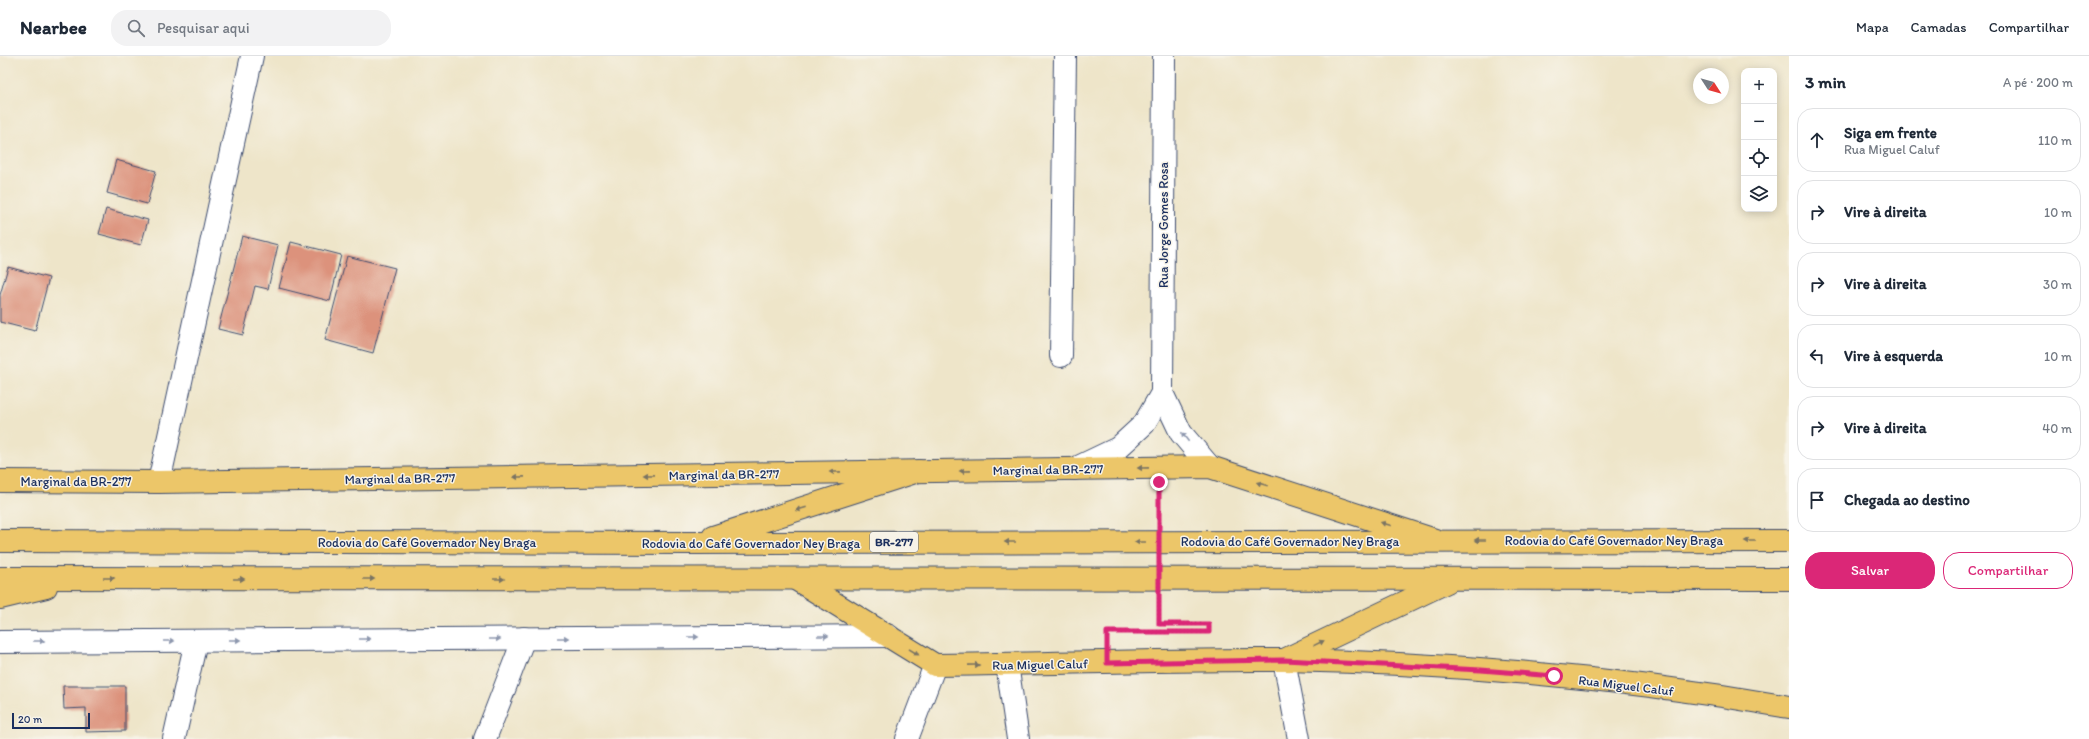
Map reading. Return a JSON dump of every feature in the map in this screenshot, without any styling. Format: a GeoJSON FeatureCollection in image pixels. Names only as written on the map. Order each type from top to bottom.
{"type":"FeatureCollection","features":[{"type":"Feature","properties":{"kind":"main road","name":"Marginal da BR-277"},"geometry":{"type":"LineString","coordinates":[[0,481],[159,482],[1210,467],[1436,540]]}},
{"type":"Feature","properties":{"kind":"main road"},"geometry":{"type":"LineString","coordinates":[[692,543],[918,471]]}},
{"type":"Feature","properties":{"kind":"main road","name":"Rodovia do Café Governador Ney Braga"},"geometry":{"type":"LineString","coordinates":[[0,541],[692,543],[1436,540],[1789,541]]}},
{"type":"Feature","properties":{"kind":"main road"},"geometry":{"type":"LineString","coordinates":[[0,578],[797,580],[1789,579]]}},
{"type":"Feature","properties":{"kind":"main road"},"geometry":{"type":"LineString","coordinates":[[0,598],[83,578]]}},
{"type":"Feature","properties":{"kind":"main road"},"geometry":{"type":"LineString","coordinates":[[797,580],[936,665]]}},
{"type":"Feature","properties":{"kind":"main road"},"geometry":{"type":"LineString","coordinates":[[1284,660],[1452,580]]}},
{"type":"Feature","properties":{"kind":"main road","name":"Rua Miguel Caluf"},"geometry":{"type":"LineString","coordinates":[[936,665],[1284,660],[1450,668],[1540,675],[1644,687],[1789,707]]}},
{"type":"Feature","properties":{"kind":"street"},"geometry":{"type":"LineString","coordinates":[[159,482],[252,56]]}},
{"type":"Feature","properties":{"kind":"street"},"geometry":{"type":"LineString","coordinates":[[1061,356],[1065,56]]}},
{"type":"Feature","properties":{"kind":"street","name":"Rua Jorge Gomes Rosa"},"geometry":{"type":"LineString","coordinates":[[1164,56],[1162,394],[1181,433],[1210,467]]}},
{"type":"Feature","properties":{"kind":"street"},"geometry":{"type":"LineString","coordinates":[[1074,469],[1118,448],[1144,424],[1162,394]]}},
{"type":"Feature","properties":{"kind":"street"},"geometry":{"type":"LineString","coordinates":[[0,642],[889,636]]}},
{"type":"Feature","properties":{"kind":"street"},"geometry":{"type":"LineString","coordinates":[[485,739],[524,638]]}},
{"type":"Feature","properties":{"kind":"street"},"geometry":{"type":"LineString","coordinates":[[174,739],[196,640]]}},
{"type":"Feature","properties":{"kind":"street"},"geometry":{"type":"LineString","coordinates":[[1284,660],[1299,739]]}},
{"type":"Feature","properties":{"kind":"street"},"geometry":{"type":"LineString","coordinates":[[1007,664],[1018,739]]}},
{"type":"Feature","properties":{"kind":"street"},"geometry":{"type":"LineString","coordinates":[[907,739],[936,665]]}},
{"type":"Feature","properties":{"kind":"path"},"geometry":{"type":"LineString","coordinates":[[1107,663],[1107,632],[1209,632],[1209,624],[1159,624],[1159,482]]}},
{"type":"Feature","properties":{"kind":"building"},"geometry":{"type":"Polygon","coordinates":[[[116,160],[156,171],[147,204],[107,193],[116,160]]]}},
{"type":"Feature","properties":{"kind":"building"},"geometry":{"type":"Polygon","coordinates":[[[106,209],[148,220],[141,245],[99,234],[106,209]]]}},
{"type":"Feature","properties":{"kind":"building"},"geometry":{"type":"Polygon","coordinates":[[[242,236],[278,245],[268,289],[255,286],[243,335],[218,329],[242,236]]]}},
{"type":"Feature","properties":{"kind":"building"},"geometry":{"type":"Polygon","coordinates":[[[291,242],[341,255],[330,301],[279,288],[291,242]]]}},
{"type":"Feature","properties":{"kind":"building"},"geometry":{"type":"Polygon","coordinates":[[[347,256],[395,268],[373,353],[325,340],[347,256]]]}},
{"type":"Feature","properties":{"kind":"building"},"geometry":{"type":"Polygon","coordinates":[[[8,267],[49,278],[35,331],[0,322],[0,295],[8,267]]]}},
{"type":"Feature","properties":{"kind":"building"},"geometry":{"type":"Polygon","coordinates":[[[63,686],[125,686],[125,731],[86,732],[86,708],[64,709],[63,686]]]}},
{"type":"Feature","properties":{"kind":"route"},"geometry":{"type":"LineString","coordinates":[[1159,482],[1159,624],[1209,624],[1209,632],[1107,632],[1107,663],[1284,660],[1404,665],[1554,676]]}}]}
